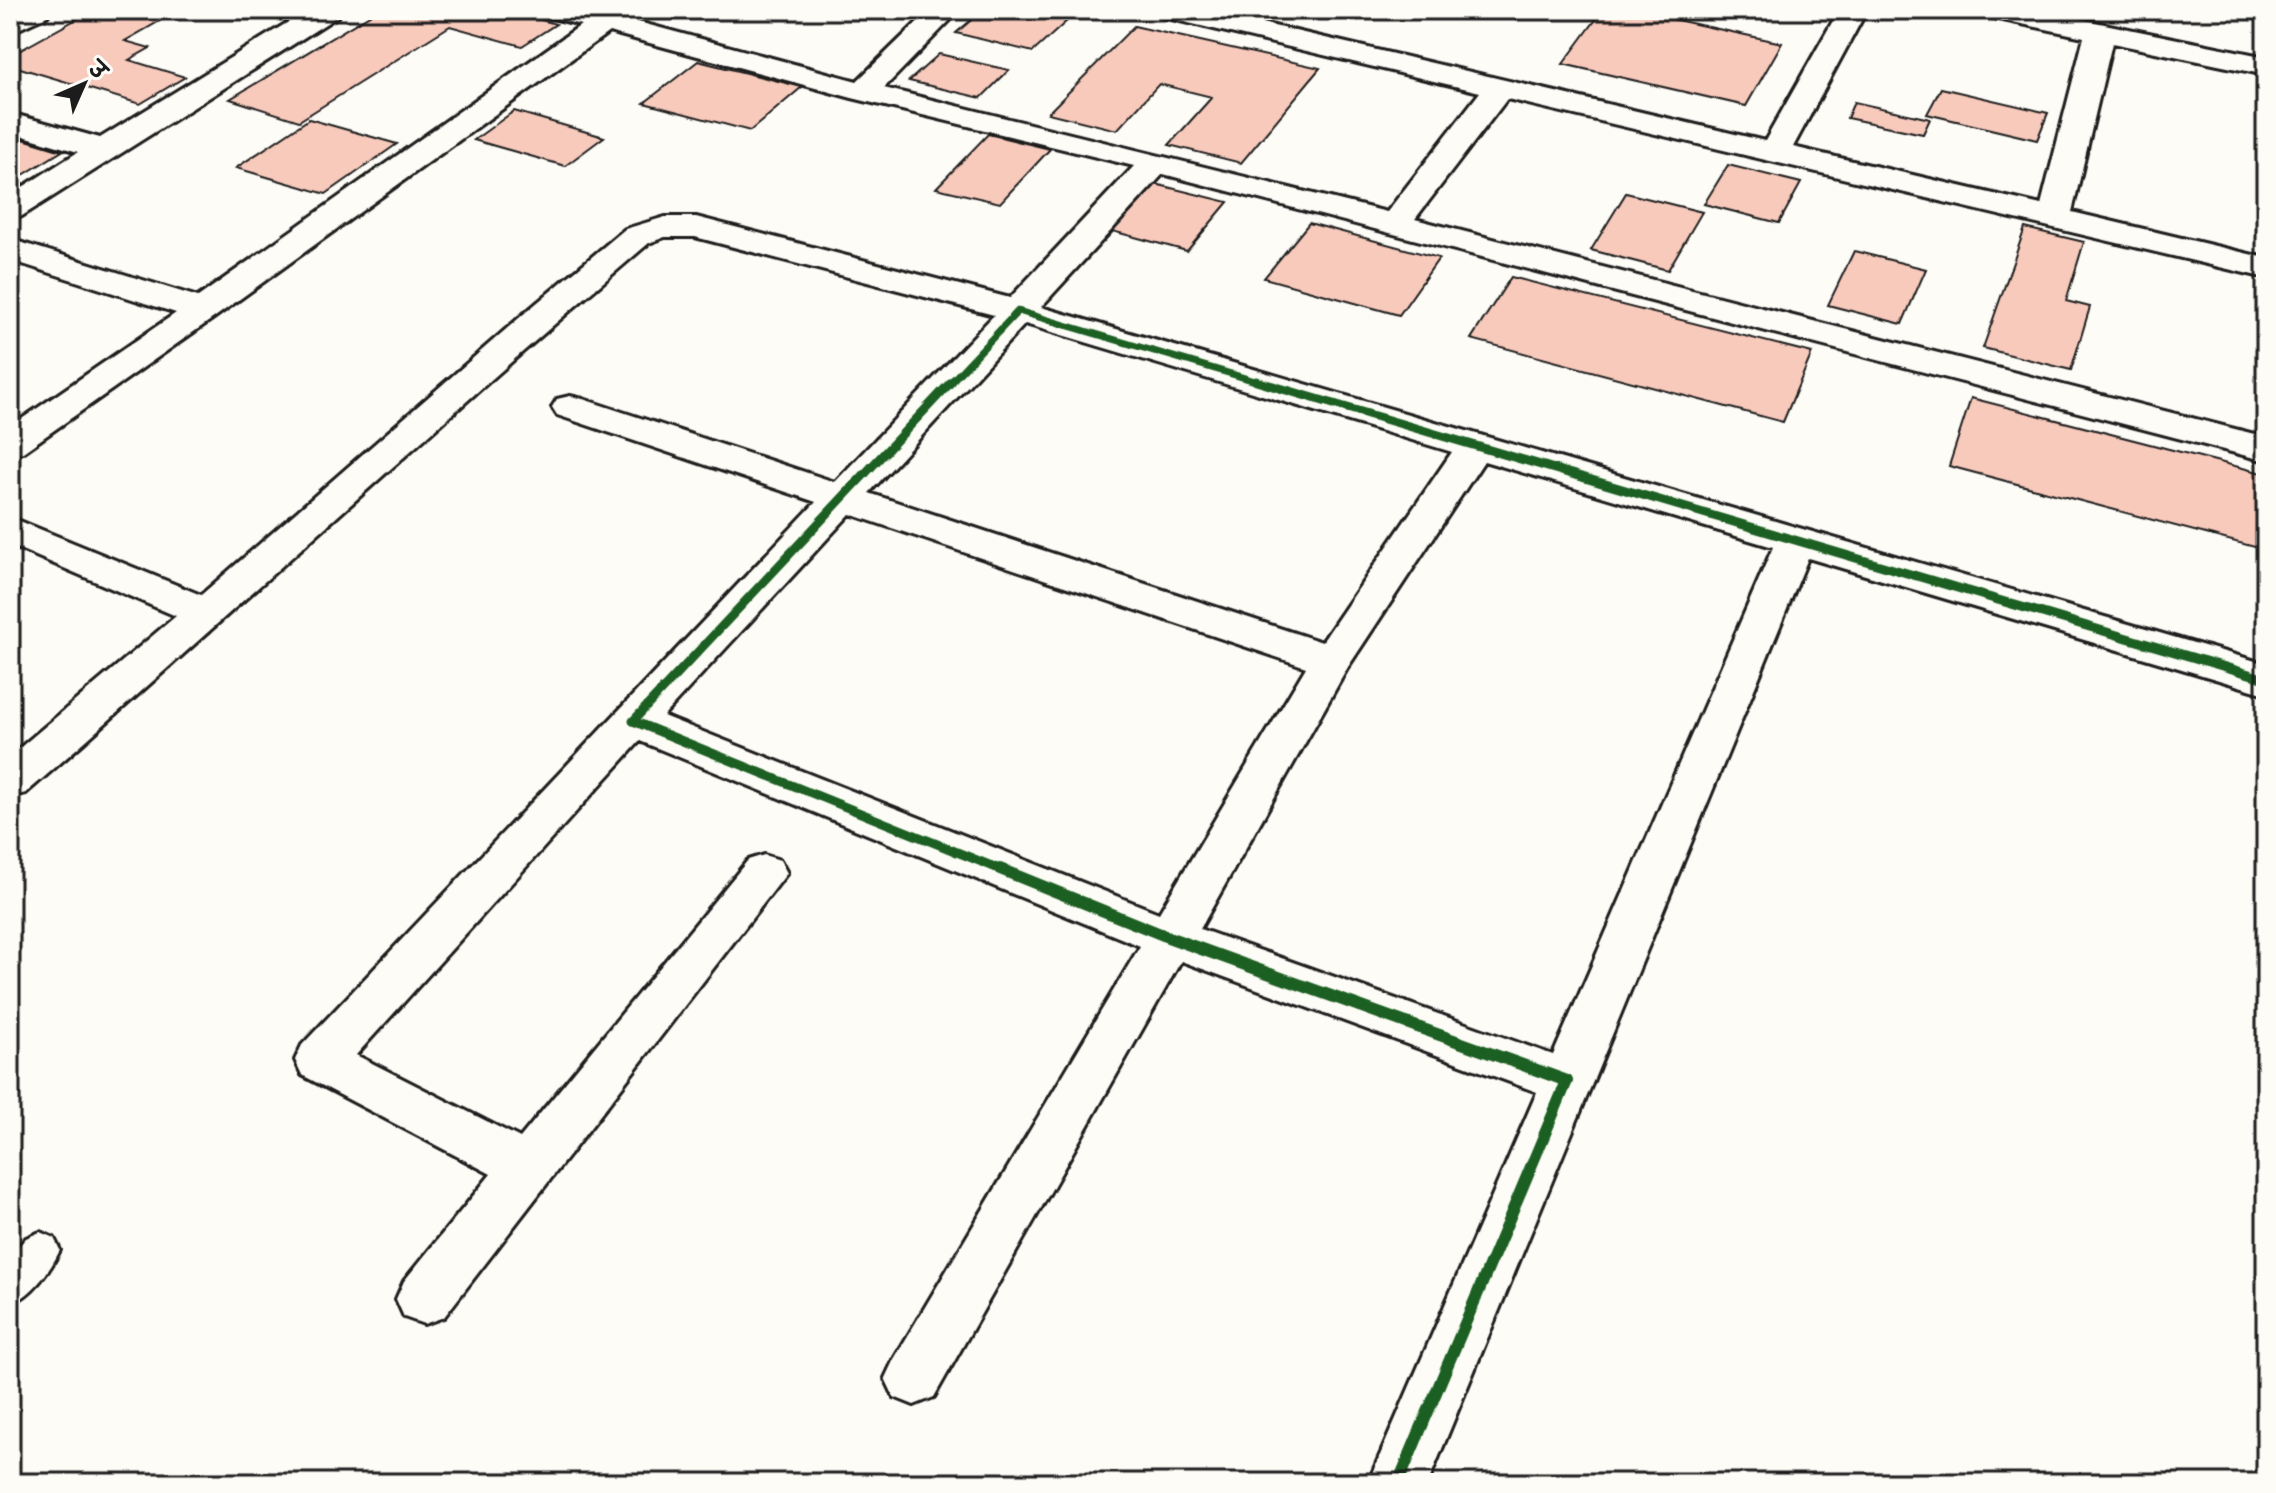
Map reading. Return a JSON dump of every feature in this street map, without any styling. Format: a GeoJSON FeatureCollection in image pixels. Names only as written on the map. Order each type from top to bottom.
{"type":"FeatureCollection","features":[{"type":"Feature","properties":{"kind":"street"},"geometry":{"type":"LineString","coordinates":[[10,24],[37,10]]}},
{"type":"Feature","properties":{"kind":"street"},"geometry":{"type":"LineString","coordinates":[[10,209],[328,10]]}},
{"type":"Feature","properties":{"kind":"street"},"geometry":{"type":"LineString","coordinates":[[555,10],[613,16],[863,92],[1156,162],[2266,449]]}},
{"type":"Feature","properties":{"kind":"street"},"geometry":{"type":"LineString","coordinates":[[863,92],[946,10]]}},
{"type":"Feature","properties":{"kind":"street"},"geometry":{"type":"LineString","coordinates":[[1169,10],[2266,268]]}},
{"type":"Feature","properties":{"kind":"street"},"geometry":{"type":"LineString","coordinates":[[1774,153],[1853,10]]}},
{"type":"Feature","properties":{"kind":"street"},"geometry":{"type":"LineString","coordinates":[[1994,10],[2100,31],[2156,31],[2266,66]]}},
{"type":"Feature","properties":{"kind":"street"},"geometry":{"type":"LineString","coordinates":[[10,444],[203,310],[613,16]]}},
{"type":"Feature","properties":{"kind":"street"},"geometry":{"type":"LineString","coordinates":[[2054,219],[2100,31]]}},
{"type":"Feature","properties":{"kind":"street"},"geometry":{"type":"LineString","coordinates":[[1394,224],[1499,88]]}},
{"type":"Feature","properties":{"kind":"street"},"geometry":{"type":"LineString","coordinates":[[10,122],[104,149]]}},
{"type":"Feature","properties":{"kind":"street"},"geometry":{"type":"LineString","coordinates":[[528,1168],[320,1060],[1156,162]]}},
{"type":"Feature","properties":{"kind":"street"},"geometry":{"type":"LineString","coordinates":[[10,781],[637,236],[649,230],[680,224],[1018,311],[2266,679]]}},
{"type":"Feature","properties":{"kind":"street"},"geometry":{"type":"LineString","coordinates":[[10,249],[203,310]]}},
{"type":"Feature","properties":{"kind":"street"},"geometry":{"type":"LineString","coordinates":[[570,407],[1331,660]]}},
{"type":"Feature","properties":{"kind":"street"},"geometry":{"type":"LineString","coordinates":[[914,1378],[1331,660],[1476,445]]}},
{"type":"Feature","properties":{"kind":"street"},"geometry":{"type":"LineString","coordinates":[[10,530],[206,613]]}},
{"type":"Feature","properties":{"kind":"street"},"geometry":{"type":"LineString","coordinates":[[1398,1483],[1796,539]]}},
{"type":"Feature","properties":{"kind":"street"},"geometry":{"type":"LineString","coordinates":[[633,721],[1168,937],[1567,1081]]}},
{"type":"Feature","properties":{"kind":"street"},"geometry":{"type":"LineString","coordinates":[[424,1299],[764,873]]}},
{"type":"Feature","properties":{"kind":"lane"},"geometry":{"type":"LineString","coordinates":[[10,1286],[40,1250]]}},
{"type":"Feature","properties":{"kind":"building"},"geometry":{"type":"Polygon","coordinates":[[[93,10],[179,10],[125,41],[150,48],[129,60],[185,77],[140,104],[10,65],[10,56],[93,10]]]}},
{"type":"Feature","properties":{"kind":"building"},"geometry":{"type":"Polygon","coordinates":[[[378,10],[506,10],[556,24],[522,46],[450,26],[299,121],[230,99],[378,10]]]}},
{"type":"Feature","properties":{"kind":"building"},"geometry":{"type":"Polygon","coordinates":[[[983,10],[1079,10],[1033,52],[956,33],[983,10]]]}},
{"type":"Feature","properties":{"kind":"building"},"geometry":{"type":"Polygon","coordinates":[[[1603,10],[1631,10],[1782,43],[1746,106],[1563,64],[1603,10]]]}},
{"type":"Feature","properties":{"kind":"building"},"geometry":{"type":"Polygon","coordinates":[[[1134,26],[1320,68],[1241,163],[1169,145],[1212,97],[1159,84],[1117,130],[1048,113],[1134,26]]]}},
{"type":"Feature","properties":{"kind":"building"},"geometry":{"type":"Polygon","coordinates":[[[939,54],[1009,70],[981,98],[909,81],[939,54]]]}},
{"type":"Feature","properties":{"kind":"building"},"geometry":{"type":"Polygon","coordinates":[[[698,61],[802,87],[750,131],[644,103],[698,61]]]}},
{"type":"Feature","properties":{"kind":"building"},"geometry":{"type":"Polygon","coordinates":[[[1941,88],[2048,113],[2037,140],[1927,114],[1941,88]]]}},
{"type":"Feature","properties":{"kind":"building"},"geometry":{"type":"Polygon","coordinates":[[[1854,102],[1930,119],[1923,134],[1847,118],[1854,102]]]}},
{"type":"Feature","properties":{"kind":"building"},"geometry":{"type":"Polygon","coordinates":[[[514,111],[604,137],[565,166],[474,140],[514,111]]]}},
{"type":"Feature","properties":{"kind":"building"},"geometry":{"type":"Polygon","coordinates":[[[309,119],[397,144],[326,194],[236,168],[309,119]]]}},
{"type":"Feature","properties":{"kind":"building"},"geometry":{"type":"Polygon","coordinates":[[[988,134],[1050,149],[1000,203],[936,188],[988,134]]]}},
{"type":"Feature","properties":{"kind":"building"},"geometry":{"type":"Polygon","coordinates":[[[10,135],[62,151],[10,183],[10,135]]]}},
{"type":"Feature","properties":{"kind":"building"},"geometry":{"type":"Polygon","coordinates":[[[1728,165],[1801,183],[1779,223],[1704,204],[1728,165]]]}},
{"type":"Feature","properties":{"kind":"building"},"geometry":{"type":"Polygon","coordinates":[[[1155,184],[1228,202],[1187,251],[1112,231],[1155,184]]]}},
{"type":"Feature","properties":{"kind":"building"},"geometry":{"type":"Polygon","coordinates":[[[1626,193],[1702,212],[1668,270],[1591,250],[1626,193]]]}},
{"type":"Feature","properties":{"kind":"building"},"geometry":{"type":"Polygon","coordinates":[[[1309,223],[1439,258],[1399,315],[1264,278],[1309,223]]]}},
{"type":"Feature","properties":{"kind":"building"},"geometry":{"type":"Polygon","coordinates":[[[2025,228],[2084,242],[2066,301],[2090,307],[2071,370],[1983,348],[2025,228]]]}},
{"type":"Feature","properties":{"kind":"building"},"geometry":{"type":"Polygon","coordinates":[[[1854,251],[1926,269],[1902,324],[1828,305],[1854,251]]]}},
{"type":"Feature","properties":{"kind":"building"},"geometry":{"type":"Polygon","coordinates":[[[1511,277],[1812,353],[1783,422],[1471,339],[1511,277]]]}},
{"type":"Feature","properties":{"kind":"building"},"geometry":{"type":"Polygon","coordinates":[[[1971,398],[2266,474],[2266,550],[1949,466],[1971,398]]]}},
{"type":"Feature","properties":{"kind":"cycle path"},"geometry":{"type":"LineString","coordinates":[[1398,1483],[1567,1081],[1168,937],[633,721],[1018,311],[2266,679]]}}]}
